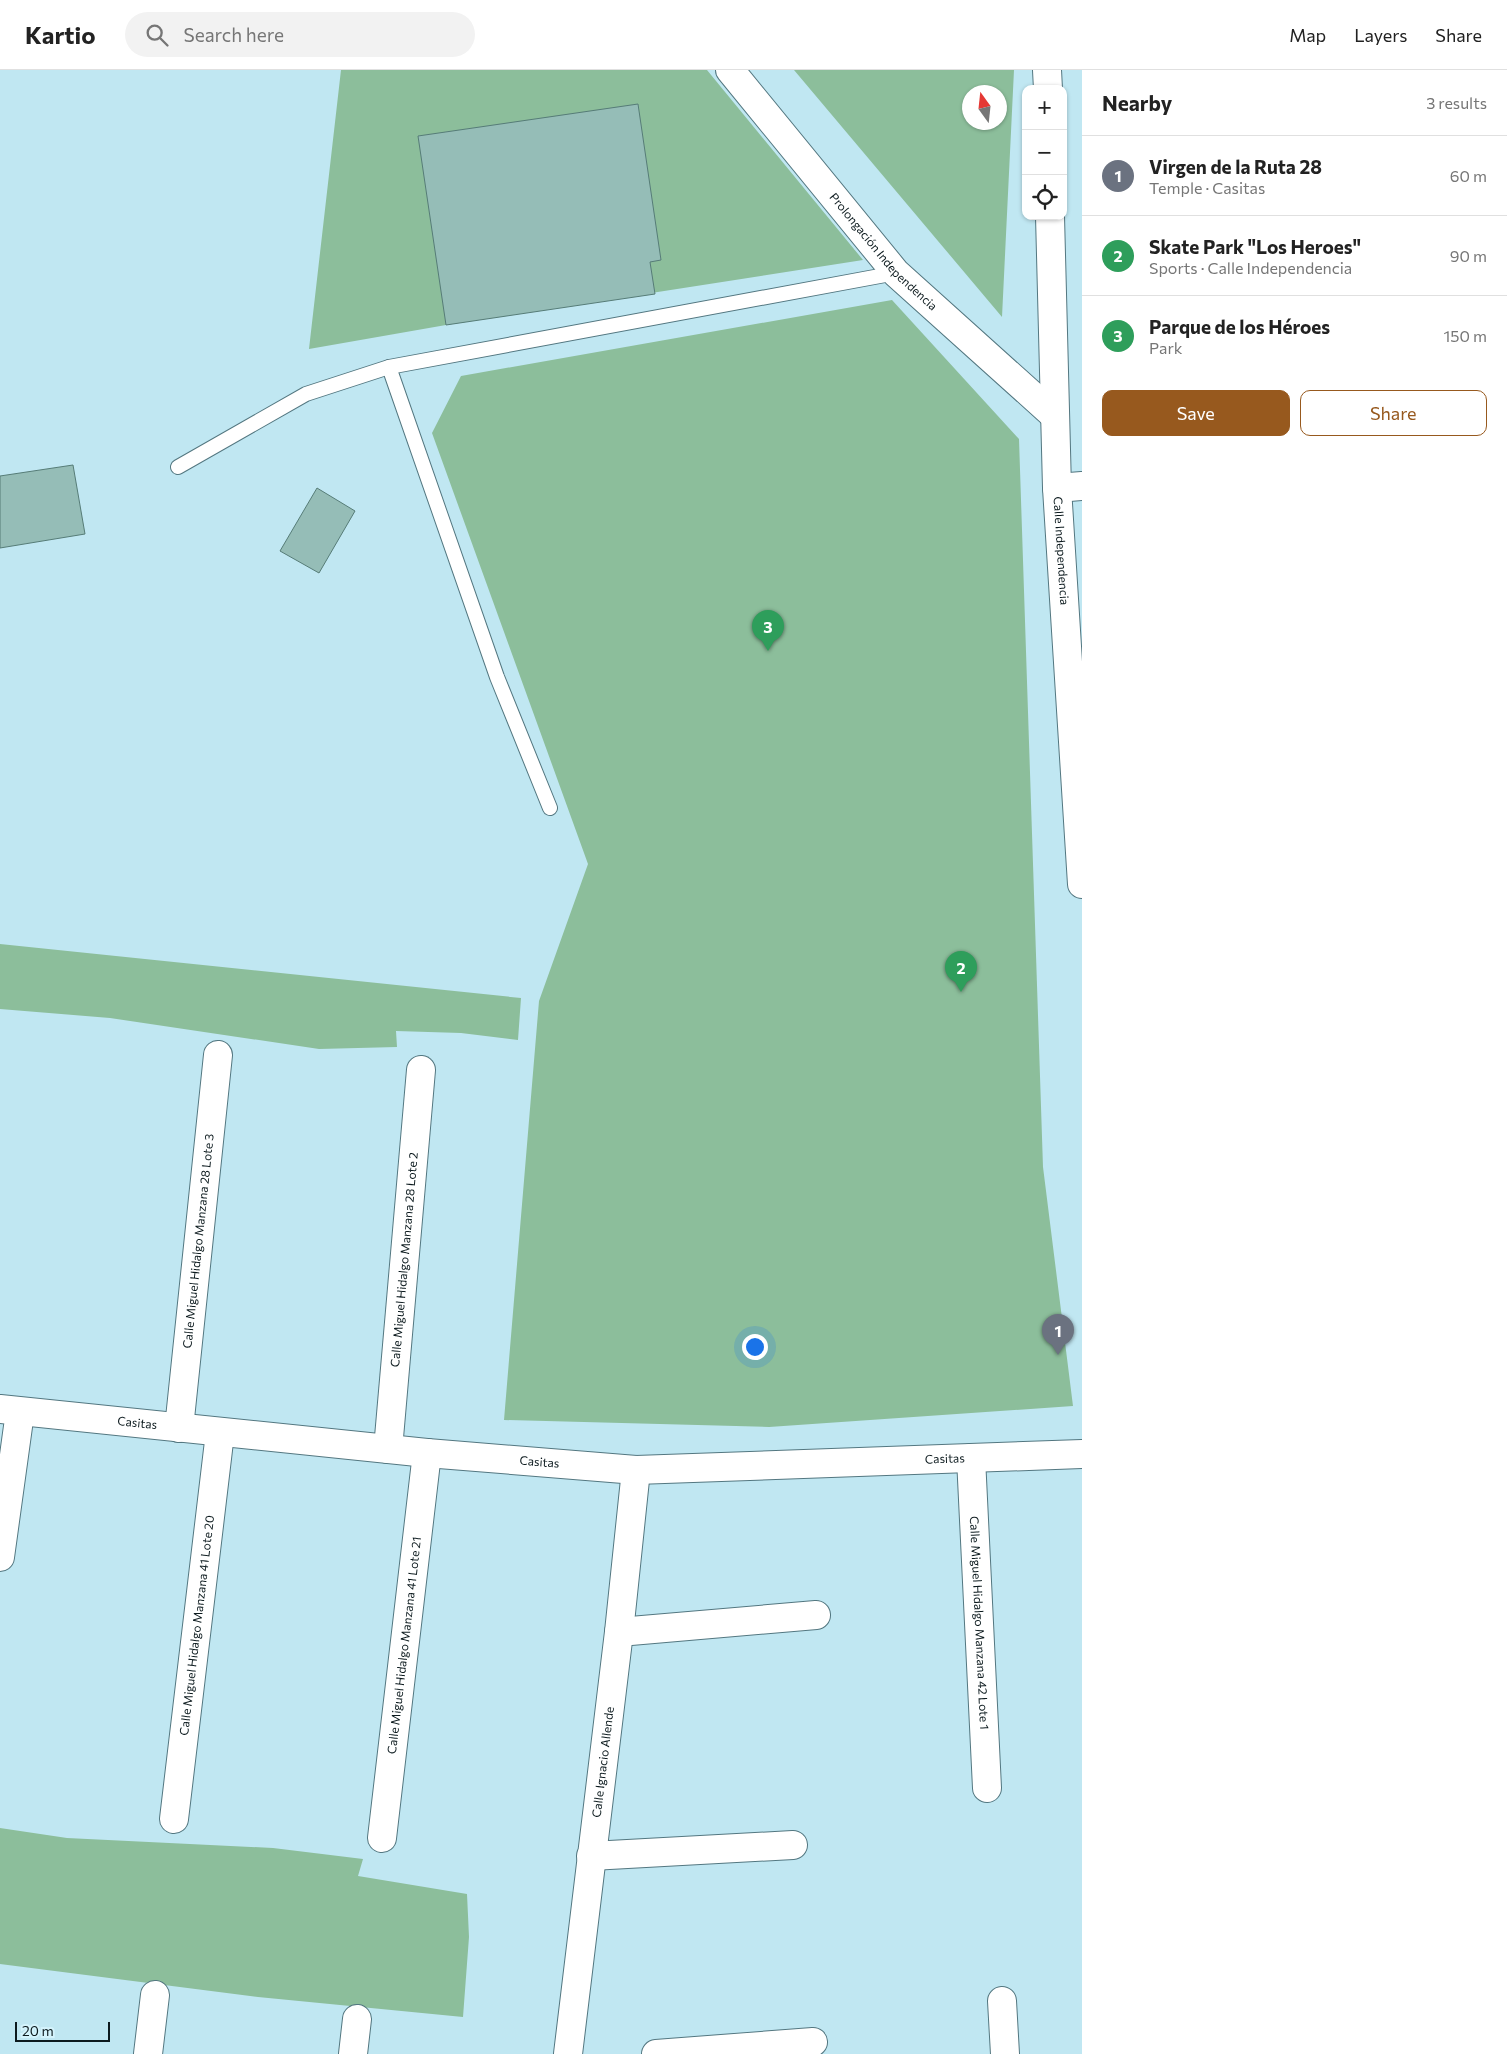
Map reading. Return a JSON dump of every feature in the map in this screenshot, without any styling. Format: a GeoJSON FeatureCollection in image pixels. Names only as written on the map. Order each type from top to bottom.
{"type":"FeatureCollection","features":[{"type":"Feature","properties":{"kind":"street","name":"Prolongación Independencia"},"geometry":{"type":"LineString","coordinates":[[730,70],[896,273],[1055,416]]}},
{"type":"Feature","properties":{"kind":"street"},"geometry":{"type":"LineString","coordinates":[[1047,70],[1048,85]]}},
{"type":"Feature","properties":{"kind":"street","name":"Calle Independencia"},"geometry":{"type":"LineString","coordinates":[[1050,220],[1055,416],[1069,487],[1082,884]]}},
{"type":"Feature","properties":{"kind":"street","name":"Calle Miguel Hidalgo Manzana 28 Lote 3"},"geometry":{"type":"LineString","coordinates":[[179,1428],[218,1055]]}},
{"type":"Feature","properties":{"kind":"street","name":"Calle Miguel Hidalgo Manzana 28 Lote 2"},"geometry":{"type":"LineString","coordinates":[[388,1449],[421,1070]]}},
{"type":"Feature","properties":{"kind":"street"},"geometry":{"type":"LineString","coordinates":[[0,1557],[10,1410]]}},
{"type":"Feature","properties":{"kind":"street","name":"Casitas"},"geometry":{"type":"LineString","coordinates":[[10,1410],[427,1453],[636,1470],[1082,1454]]}},
{"type":"Feature","properties":{"kind":"street","name":"Calle Miguel Hidalgo Manzana 41 Lote 20"},"geometry":{"type":"LineString","coordinates":[[174,1819],[220,1433]]}},
{"type":"Feature","properties":{"kind":"street","name":"Calle Miguel Hidalgo Manzana 41 Lote 21"},"geometry":{"type":"LineString","coordinates":[[382,1838],[427,1453]]}},
{"type":"Feature","properties":{"kind":"street","name":"Calle Miguel Hidalgo Manzana 42 Lote 1"},"geometry":{"type":"LineString","coordinates":[[971,1458],[987,1788]]}},
{"type":"Feature","properties":{"kind":"street","name":"Calle Ignacio Allende"},"geometry":{"type":"LineString","coordinates":[[568,2054],[619,1632],[636,1470]]}},
{"type":"Feature","properties":{"kind":"street"},"geometry":{"type":"LineString","coordinates":[[619,1632],[816,1615]]}},
{"type":"Feature","properties":{"kind":"street"},"geometry":{"type":"LineString","coordinates":[[591,1856],[793,1845]]}},
{"type":"Feature","properties":{"kind":"street"},"geometry":{"type":"LineString","coordinates":[[148,2054],[155,1996]]}},
{"type":"Feature","properties":{"kind":"street"},"geometry":{"type":"LineString","coordinates":[[1002,2002],[1005,2054]]}},
{"type":"Feature","properties":{"kind":"street"},"geometry":{"type":"LineString","coordinates":[[353,2054],[357,2019]]}},
{"type":"Feature","properties":{"kind":"street"},"geometry":{"type":"LineString","coordinates":[[656,2054],[813,2042]]}},
{"type":"Feature","properties":{"kind":"lane"},"geometry":{"type":"LineString","coordinates":[[178,467],[306,394],[389,367],[896,273]]}},
{"type":"Feature","properties":{"kind":"lane"},"geometry":{"type":"LineString","coordinates":[[389,367],[497,677],[550,808]]}},
{"type":"Feature","properties":{"kind":"green space"},"geometry":{"type":"Polygon","coordinates":[[[341,70],[707,70],[863,260],[446,325],[309,349],[341,70]]]}},
{"type":"Feature","properties":{"kind":"green space"},"geometry":{"type":"Polygon","coordinates":[[[794,70],[1014,70],[1002,317],[794,70]]]}},
{"type":"Feature","properties":{"kind":"green space"},"geometry":{"type":"Polygon","coordinates":[[[892,300],[1019,439],[1043,1167],[1073,1406],[769,1427],[504,1420],[539,1001],[588,864],[432,433],[461,376],[892,300]]]}},
{"type":"Feature","properties":{"kind":"green space"},"geometry":{"type":"Polygon","coordinates":[[[0,944],[521,998],[518,1040],[461,1033],[396,1031],[397,1047],[319,1049],[110,1018],[0,1009],[0,944]]]}},
{"type":"Feature","properties":{"kind":"green space"},"geometry":{"type":"Polygon","coordinates":[[[0,1828],[67,1838],[273,1848],[363,1859],[358,1876],[467,1894],[469,1937],[463,2017],[258,1997],[0,1964],[0,1828]]]}},
{"type":"Feature","properties":{"kind":"building"},"geometry":{"type":"Polygon","coordinates":[[[638,104],[661,260],[650,262],[655,294],[446,325],[418,136],[638,104]]]}},
{"type":"Feature","properties":{"kind":"building"},"geometry":{"type":"Polygon","coordinates":[[[73,465],[85,534],[0,548],[0,476],[73,465]]]}},
{"type":"Feature","properties":{"kind":"building"},"geometry":{"type":"Polygon","coordinates":[[[317,488],[355,511],[319,573],[280,551],[317,488]]]}},
{"type":"Feature","properties":{"kind":"place","name":"Parque de los Héroes"},"geometry":{"type":"Point","coordinates":[768,651]}},
{"type":"Feature","properties":{"kind":"place","name":"Skate Park \"Los Heroes\""},"geometry":{"type":"Point","coordinates":[961,992]}},
{"type":"Feature","properties":{"kind":"place","name":"Virgen de la Ruta 28"},"geometry":{"type":"Point","coordinates":[1058,1355]}}]}
